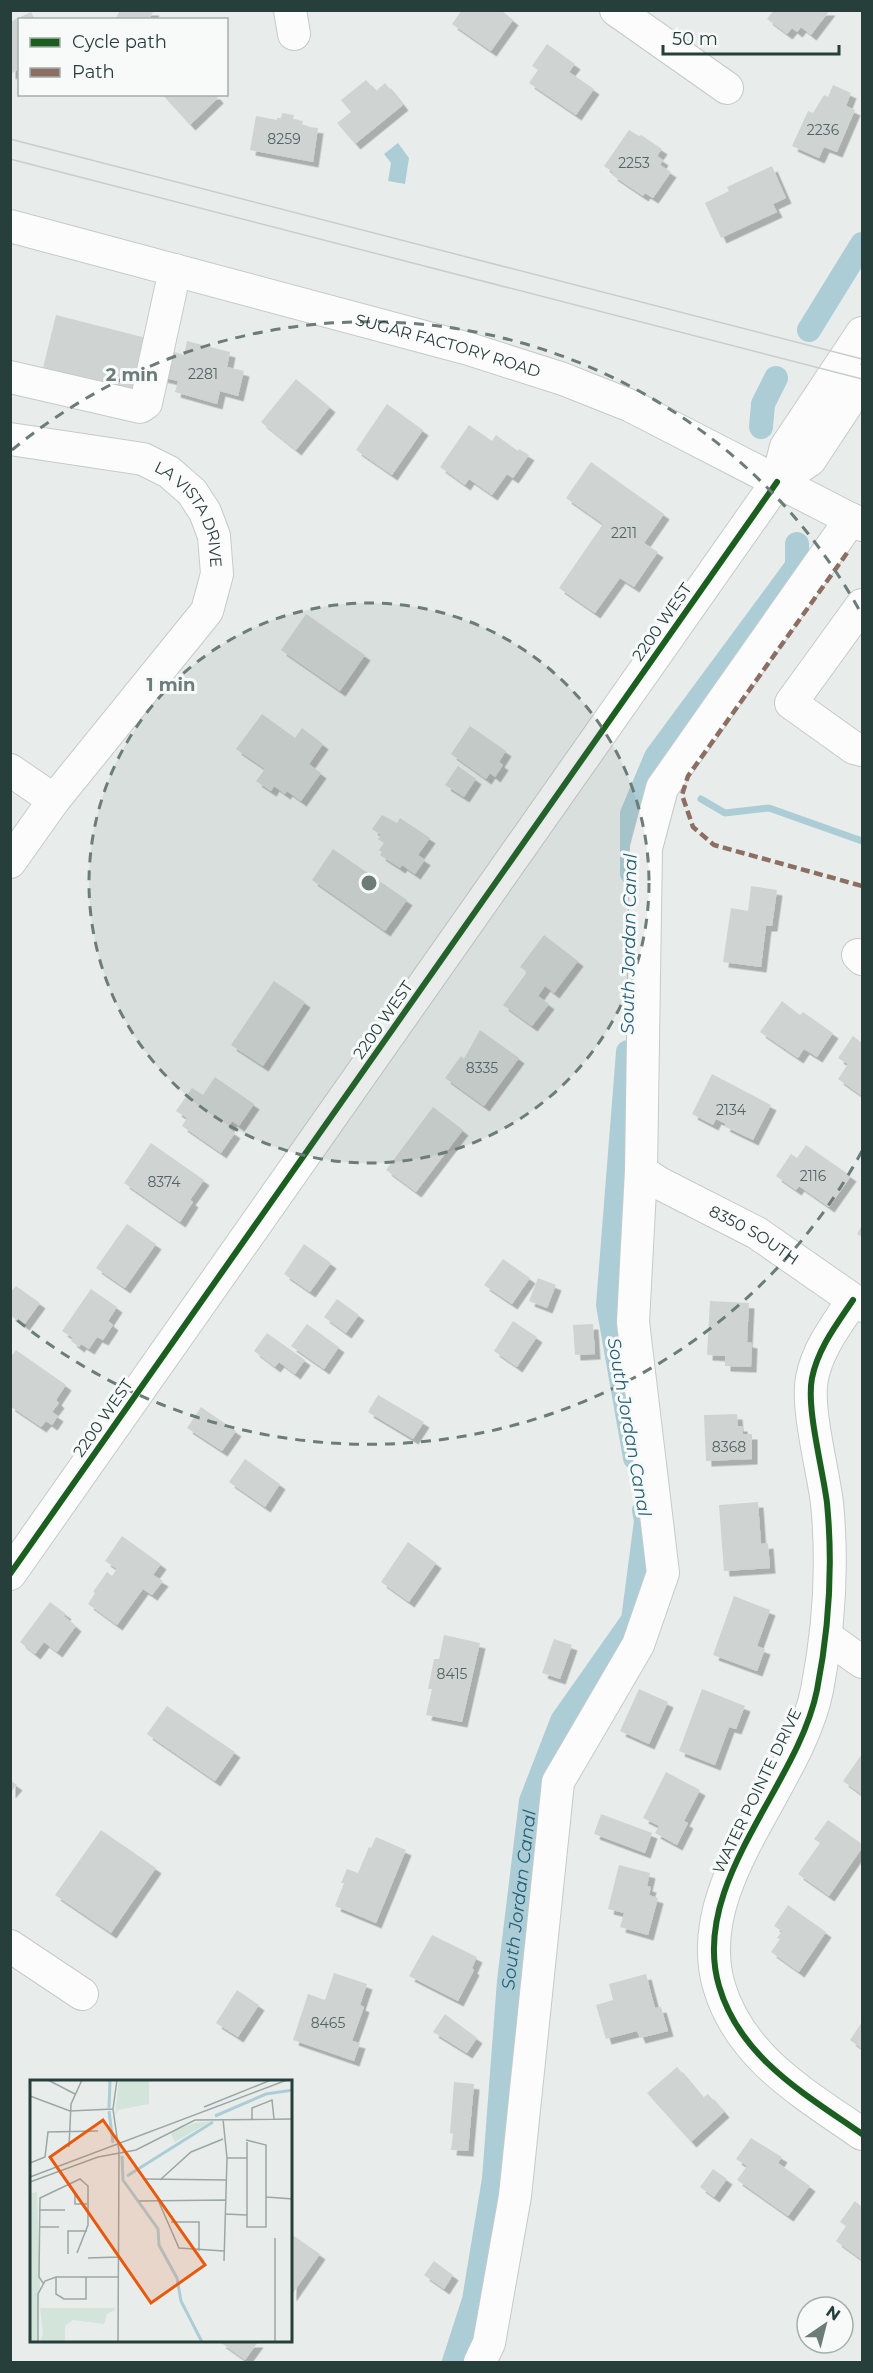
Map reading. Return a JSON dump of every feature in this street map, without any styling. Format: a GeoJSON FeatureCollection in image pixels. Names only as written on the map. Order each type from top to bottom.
{"type":"FeatureCollection","features":[{"type":"Feature","properties":{"kind":"street"},"geometry":{"type":"LineString","coordinates":[[616,10],[727,88]]}},
{"type":"Feature","properties":{"kind":"street","name":"SUGAR FACTORY ROAD"},"geometry":{"type":"LineString","coordinates":[[13,236],[175,270],[469,349],[563,379],[631,406],[857,522]]}},
{"type":"Feature","properties":{"kind":"street"},"geometry":{"type":"LineString","coordinates":[[10,377],[140,407],[146,403],[175,270]]}},
{"type":"Feature","properties":{"kind":"street","name":"2200 WEST"},"geometry":{"type":"LineString","coordinates":[[10,1574],[777,482],[786,447],[862,333]]}},
{"type":"Feature","properties":{"kind":"street","name":"2200 WEST"},"geometry":{"type":"LineString","coordinates":[[777,482],[810,460],[862,381]]}},
{"type":"Feature","properties":{"kind":"street","name":"LA VISTA DRIVE"},"geometry":{"type":"LineString","coordinates":[[10,440],[143,459],[169,472],[192,492],[206,512],[214,536],[217,574],[207,612],[54,800],[10,862]]}},
{"type":"Feature","properties":{"kind":"street"},"geometry":{"type":"LineString","coordinates":[[480,2362],[489,2343],[515,2196],[558,1782],[638,1645],[663,1573],[633,1322],[640,1171],[646,848],[662,788],[857,522]]}},
{"type":"Feature","properties":{"kind":"street"},"geometry":{"type":"LineString","coordinates":[[862,605],[791,703],[854,748],[862,750]]}},
{"type":"Feature","properties":{"kind":"street"},"geometry":{"type":"LineString","coordinates":[[10,770],[54,800]]}},
{"type":"Feature","properties":{"kind":"street","name":"8350 SOUTH"},"geometry":{"type":"LineString","coordinates":[[640,1171],[757,1233],[858,1303]]}},
{"type":"Feature","properties":{"kind":"street","name":"WATER POINTE DRIVE"},"geometry":{"type":"LineString","coordinates":[[858,1303],[818,1354],[811,1380],[812,1411],[829,1542],[827,1637],[817,1693],[807,1724],[725,1888],[717,1920],[714,1954],[719,1986],[728,2008],[751,2048],[778,2075],[862,2134]]}},
{"type":"Feature","properties":{"kind":"street"},"geometry":{"type":"LineString","coordinates":[[827,1637],[862,1662]]}},
{"type":"Feature","properties":{"kind":"street"},"geometry":{"type":"LineString","coordinates":[[10,1946],[82,1994]]}},
{"type":"Feature","properties":{"kind":"water"},"geometry":{"type":"Polygon","coordinates":[[[398,143],[409,158],[405,184],[388,181],[391,163],[384,154],[398,143]]]}},
{"type":"Feature","properties":{"kind":"building"},"geometry":{"type":"Polygon","coordinates":[[[120,10],[154,10],[150,18],[116,18],[120,10]]]}},
{"type":"Feature","properties":{"kind":"building"},"geometry":{"type":"Polygon","coordinates":[[[462,10],[501,10],[513,20],[491,51],[452,24],[462,10]]]}},
{"type":"Feature","properties":{"kind":"building"},"geometry":{"type":"Polygon","coordinates":[[[774,10],[830,10],[811,35],[801,27],[797,32],[792,28],[787,34],[767,19],[774,10]]]}},
{"type":"Feature","properties":{"kind":"building"},"geometry":{"type":"Polygon","coordinates":[[[31,12],[34,18],[18,18],[31,12]]]}},
{"type":"Feature","properties":{"kind":"building"},"geometry":{"type":"Polygon","coordinates":[[[18,18],[18,70],[10,74],[10,22],[18,18]]]}},
{"type":"Feature","properties":{"kind":"building"},"geometry":{"type":"Polygon","coordinates":[[[547,44],[575,64],[569,72],[594,89],[576,115],[529,83],[538,70],[532,66],[547,44]]]}},
{"type":"Feature","properties":{"kind":"building"},"geometry":{"type":"Polygon","coordinates":[[[366,80],[376,91],[385,83],[403,105],[355,144],[337,123],[351,112],[341,100],[366,80]]]}},
{"type":"Feature","properties":{"kind":"building"},"geometry":{"type":"Polygon","coordinates":[[[833,85],[851,93],[846,106],[855,110],[837,152],[824,147],[819,158],[792,146],[808,111],[813,113],[824,95],[828,97],[833,85]]]}},
{"type":"Feature","properties":{"kind":"building"},"geometry":{"type":"Polygon","coordinates":[[[164,96],[216,96],[218,98],[190,125],[164,96]]]}},
{"type":"Feature","properties":{"kind":"building"},"geometry":{"type":"Polygon","coordinates":[[[282,113],[294,115],[293,119],[303,121],[302,126],[318,128],[313,162],[250,150],[256,116],[277,120],[281,118],[282,113]]]}},
{"type":"Feature","properties":{"kind":"building"},"geometry":{"type":"Polygon","coordinates":[[[629,130],[662,149],[657,156],[663,160],[660,165],[671,172],[653,198],[645,193],[643,196],[612,175],[614,173],[604,166],[629,130]]]}},
{"type":"Feature","properties":{"kind":"building"},"geometry":{"type":"Polygon","coordinates":[[[772,166],[786,198],[773,204],[777,212],[721,238],[705,203],[729,191],[727,187],[772,166]]]}},
{"type":"Feature","properties":{"kind":"building"},"geometry":{"type":"Polygon","coordinates":[[[56,315],[154,340],[139,398],[42,372],[56,315]]]}},
{"type":"Feature","properties":{"kind":"building"},"geometry":{"type":"Polygon","coordinates":[[[187,341],[230,352],[227,367],[244,371],[238,396],[220,391],[217,404],[175,392],[178,381],[161,377],[168,350],[184,355],[187,341]]]}},
{"type":"Feature","properties":{"kind":"building"},"geometry":{"type":"Polygon","coordinates":[[[296,379],[330,407],[296,450],[261,422],[296,379]]]}},
{"type":"Feature","properties":{"kind":"building"},"geometry":{"type":"Polygon","coordinates":[[[387,404],[423,430],[392,475],[356,450],[387,404]]]}},
{"type":"Feature","properties":{"kind":"building"},"geometry":{"type":"Polygon","coordinates":[[[469,425],[492,441],[496,435],[518,451],[519,449],[529,455],[513,478],[507,474],[492,495],[469,479],[465,485],[440,467],[469,425]]]}},
{"type":"Feature","properties":{"kind":"building"},"geometry":{"type":"Polygon","coordinates":[[[591,462],[664,514],[644,543],[658,552],[634,587],[620,578],[595,613],[559,588],[603,524],[566,498],[591,462]]]}},
{"type":"Feature","properties":{"kind":"building"},"geometry":{"type":"Polygon","coordinates":[[[306,614],[365,655],[340,691],[281,650],[306,614]]]}},
{"type":"Feature","properties":{"kind":"building"},"geometry":{"type":"Polygon","coordinates":[[[262,714],[295,738],[302,728],[323,744],[309,764],[321,773],[301,801],[287,791],[285,794],[274,786],[271,791],[256,781],[265,769],[236,749],[262,714]]]}},
{"type":"Feature","properties":{"kind":"building"},"geometry":{"type":"Polygon","coordinates":[[[470,726],[506,751],[499,762],[503,765],[495,777],[490,773],[486,779],[451,754],[470,726]]]}},
{"type":"Feature","properties":{"kind":"building"},"geometry":{"type":"Polygon","coordinates":[[[458,766],[476,779],[464,797],[445,785],[458,766]]]}},
{"type":"Feature","properties":{"kind":"building"},"geometry":{"type":"Polygon","coordinates":[[[382,815],[397,823],[400,818],[430,838],[418,855],[425,860],[415,874],[402,865],[400,868],[380,855],[382,852],[379,850],[384,843],[378,839],[381,835],[372,829],[382,815]]]}},
{"type":"Feature","properties":{"kind":"building"},"geometry":{"type":"Polygon","coordinates":[[[333,849],[407,900],[385,931],[312,880],[333,849]]]}},
{"type":"Feature","properties":{"kind":"building"},"geometry":{"type":"Polygon","coordinates":[[[751,886],[777,890],[772,926],[766,926],[761,967],[723,962],[731,908],[748,911],[751,886]]]}},
{"type":"Feature","properties":{"kind":"building"},"geometry":{"type":"Polygon","coordinates":[[[544,935],[578,961],[554,993],[545,986],[538,996],[549,1004],[532,1026],[503,1005],[527,972],[520,967],[544,935]]]}},
{"type":"Feature","properties":{"kind":"building"},"geometry":{"type":"Polygon","coordinates":[[[274,981],[305,1002],[263,1066],[231,1045],[274,981]]]}},
{"type":"Feature","properties":{"kind":"building"},"geometry":{"type":"Polygon","coordinates":[[[782,1001],[800,1015],[803,1012],[833,1033],[817,1057],[804,1049],[798,1058],[760,1032],[782,1001]]]}},
{"type":"Feature","properties":{"kind":"building"},"geometry":{"type":"Polygon","coordinates":[[[480,1030],[519,1058],[484,1106],[445,1078],[461,1056],[464,1059],[480,1030]]]}},
{"type":"Feature","properties":{"kind":"building"},"geometry":{"type":"Polygon","coordinates":[[[853,1036],[862,1043],[862,1096],[838,1079],[848,1064],[838,1058],[853,1036]]]}},
{"type":"Feature","properties":{"kind":"building"},"geometry":{"type":"Polygon","coordinates":[[[712,1074],[771,1105],[753,1140],[724,1126],[726,1124],[716,1119],[713,1125],[692,1114],[712,1074]]]}},
{"type":"Feature","properties":{"kind":"building"},"geometry":{"type":"Polygon","coordinates":[[[215,1077],[254,1104],[239,1126],[232,1121],[228,1128],[235,1133],[221,1153],[182,1126],[187,1118],[176,1111],[192,1088],[203,1095],[215,1077]]]}},
{"type":"Feature","properties":{"kind":"building"},"geometry":{"type":"Polygon","coordinates":[[[433,1107],[463,1130],[416,1192],[386,1170],[433,1107]]]}},
{"type":"Feature","properties":{"kind":"building"},"geometry":{"type":"Polygon","coordinates":[[[151,1143],[204,1180],[190,1200],[193,1202],[180,1222],[124,1183],[151,1143]]]}},
{"type":"Feature","properties":{"kind":"building"},"geometry":{"type":"Polygon","coordinates":[[[806,1145],[851,1176],[829,1207],[799,1186],[796,1190],[776,1176],[791,1154],[797,1158],[806,1145]]]}},
{"type":"Feature","properties":{"kind":"building"},"geometry":{"type":"Polygon","coordinates":[[[127,1224],[156,1244],[125,1288],[96,1268],[127,1224]]]}},
{"type":"Feature","properties":{"kind":"building"},"geometry":{"type":"Polygon","coordinates":[[[862,1225],[862,1237],[857,1234],[862,1225]]]}},
{"type":"Feature","properties":{"kind":"building"},"geometry":{"type":"Polygon","coordinates":[[[304,1244],[331,1263],[310,1292],[284,1274],[304,1244]]]}},
{"type":"Feature","properties":{"kind":"building"},"geometry":{"type":"Polygon","coordinates":[[[503,1259],[530,1278],[512,1304],[484,1285],[503,1259]]]}},
{"type":"Feature","properties":{"kind":"building"},"geometry":{"type":"Polygon","coordinates":[[[538,1278],[556,1285],[547,1308],[529,1301],[538,1278]]]}},
{"type":"Feature","properties":{"kind":"building"},"geometry":{"type":"Polygon","coordinates":[[[16,1286],[40,1303],[24,1325],[10,1315],[10,1293],[16,1286]]]}},
{"type":"Feature","properties":{"kind":"building"},"geometry":{"type":"Polygon","coordinates":[[[91,1289],[117,1307],[108,1321],[113,1325],[103,1340],[97,1337],[89,1349],[81,1344],[79,1347],[71,1341],[73,1338],[62,1331],[91,1289]]]}},
{"type":"Feature","properties":{"kind":"building"},"geometry":{"type":"Polygon","coordinates":[[[337,1299],[359,1315],[346,1333],[324,1317],[337,1299]]]}},
{"type":"Feature","properties":{"kind":"building"},"geometry":{"type":"Polygon","coordinates":[[[710,1301],[749,1303],[747,1342],[752,1343],[751,1367],[725,1366],[725,1356],[707,1355],[710,1301]]]}},
{"type":"Feature","properties":{"kind":"building"},"geometry":{"type":"Polygon","coordinates":[[[513,1321],[537,1337],[517,1367],[494,1351],[513,1321]]]}},
{"type":"Feature","properties":{"kind":"building"},"geometry":{"type":"Polygon","coordinates":[[[307,1324],[339,1347],[324,1369],[291,1346],[307,1324]]]}},
{"type":"Feature","properties":{"kind":"building"},"geometry":{"type":"Polygon","coordinates":[[[593,1324],[595,1354],[575,1355],[573,1325],[593,1324]]]}},
{"type":"Feature","properties":{"kind":"building"},"geometry":{"type":"Polygon","coordinates":[[[267,1333],[305,1360],[295,1374],[279,1362],[275,1367],[254,1351],[267,1333]]]}},
{"type":"Feature","properties":{"kind":"building"},"geometry":{"type":"Polygon","coordinates":[[[16,1350],[66,1385],[56,1400],[59,1403],[52,1412],[58,1416],[52,1425],[46,1421],[41,1427],[10,1406],[10,1358],[16,1350]]]}},
{"type":"Feature","properties":{"kind":"building"},"geometry":{"type":"Polygon","coordinates":[[[378,1395],[424,1422],[413,1439],[368,1412],[378,1395]]]}},
{"type":"Feature","properties":{"kind":"building"},"geometry":{"type":"Polygon","coordinates":[[[201,1407],[236,1431],[222,1451],[187,1428],[201,1407]]]}},
{"type":"Feature","properties":{"kind":"building"},"geometry":{"type":"Polygon","coordinates":[[[737,1414],[738,1426],[742,1426],[743,1434],[752,1434],[752,1459],[706,1461],[704,1415],[737,1414]]]}},
{"type":"Feature","properties":{"kind":"building"},"geometry":{"type":"Polygon","coordinates":[[[245,1459],[280,1484],[265,1507],[229,1482],[245,1459]]]}},
{"type":"Feature","properties":{"kind":"building"},"geometry":{"type":"Polygon","coordinates":[[[758,1502],[761,1544],[768,1543],[770,1568],[724,1571],[719,1505],[758,1502]]]}},
{"type":"Feature","properties":{"kind":"building"},"geometry":{"type":"Polygon","coordinates":[[[122,1536],[161,1564],[153,1575],[163,1581],[152,1595],[143,1589],[117,1625],[88,1604],[95,1593],[93,1592],[107,1572],[112,1576],[117,1569],[105,1561],[122,1536]]]}},
{"type":"Feature","properties":{"kind":"building"},"geometry":{"type":"Polygon","coordinates":[[[408,1542],[436,1563],[409,1602],[381,1582],[408,1542]]]}},
{"type":"Feature","properties":{"kind":"building"},"geometry":{"type":"Polygon","coordinates":[[[734,1596],[770,1610],[757,1646],[765,1649],[757,1671],[713,1655],[734,1596]]]}},
{"type":"Feature","properties":{"kind":"building"},"geometry":{"type":"Polygon","coordinates":[[[50,1602],[66,1614],[64,1616],[76,1626],[57,1652],[44,1642],[35,1654],[20,1642],[50,1602]]]}},
{"type":"Feature","properties":{"kind":"building"},"geometry":{"type":"Polygon","coordinates":[[[444,1635],[480,1643],[462,1722],[426,1715],[432,1689],[428,1689],[434,1659],[439,1659],[444,1635]]]}},
{"type":"Feature","properties":{"kind":"building"},"geometry":{"type":"Polygon","coordinates":[[[554,1639],[572,1645],[560,1679],[542,1673],[554,1639]]]}},
{"type":"Feature","properties":{"kind":"building"},"geometry":{"type":"Polygon","coordinates":[[[639,1689],[668,1702],[649,1744],[620,1731],[639,1689]]]}},
{"type":"Feature","properties":{"kind":"building"},"geometry":{"type":"Polygon","coordinates":[[[702,1689],[745,1706],[736,1729],[729,1727],[715,1765],[679,1751],[702,1689]]]}},
{"type":"Feature","properties":{"kind":"building"},"geometry":{"type":"Polygon","coordinates":[[[167,1706],[235,1752],[215,1781],[147,1734],[167,1706]]]}},
{"type":"Feature","properties":{"kind":"building"},"geometry":{"type":"Polygon","coordinates":[[[862,1754],[862,1795],[843,1781],[862,1754]]]}},
{"type":"Feature","properties":{"kind":"building"},"geometry":{"type":"Polygon","coordinates":[[[666,1772],[700,1790],[684,1821],[688,1823],[677,1845],[655,1833],[659,1826],[643,1818],[666,1772]]]}},
{"type":"Feature","properties":{"kind":"building"},"geometry":{"type":"Polygon","coordinates":[[[10,1780],[17,1785],[10,1793],[10,1780]]]}},
{"type":"Feature","properties":{"kind":"building"},"geometry":{"type":"Polygon","coordinates":[[[601,1814],[652,1833],[645,1853],[594,1834],[601,1814]]]}},
{"type":"Feature","properties":{"kind":"building"},"geometry":{"type":"Polygon","coordinates":[[[828,1820],[862,1844],[862,1848],[829,1896],[798,1874],[820,1843],[814,1839],[828,1820]]]}},
{"type":"Feature","properties":{"kind":"building"},"geometry":{"type":"Polygon","coordinates":[[[101,1830],[156,1868],[111,1933],[55,1895],[101,1830]]]}},
{"type":"Feature","properties":{"kind":"building"},"geometry":{"type":"Polygon","coordinates":[[[376,1837],[406,1850],[376,1923],[335,1906],[347,1869],[358,1873],[376,1837]]]}},
{"type":"Feature","properties":{"kind":"building"},"geometry":{"type":"Polygon","coordinates":[[[619,1865],[650,1873],[647,1886],[651,1887],[649,1895],[658,1898],[648,1935],[620,1927],[624,1913],[608,1909],[619,1865]]]}},
{"type":"Feature","properties":{"kind":"building"},"geometry":{"type":"Polygon","coordinates":[[[788,1905],[826,1932],[799,1972],[771,1952],[780,1939],[777,1938],[782,1931],[774,1926],[788,1905]]]}},
{"type":"Feature","properties":{"kind":"building"},"geometry":{"type":"Polygon","coordinates":[[[432,1935],[477,1957],[472,1968],[474,1970],[458,2001],[409,1976],[432,1935]]]}},
{"type":"Feature","properties":{"kind":"building"},"geometry":{"type":"Polygon","coordinates":[[[334,1973],[367,1984],[360,2005],[364,2007],[352,2041],[360,2043],[354,2061],[293,2040],[308,1994],[325,2000],[334,1973]]]}},
{"type":"Feature","properties":{"kind":"building"},"geometry":{"type":"Polygon","coordinates":[[[646,1974],[655,2008],[661,2007],[668,2031],[640,2038],[637,2031],[606,2039],[596,2005],[613,2000],[609,1984],[646,1974]]]}},
{"type":"Feature","properties":{"kind":"building"},"geometry":{"type":"Polygon","coordinates":[[[237,1990],[259,2005],[238,2037],[216,2023],[237,1990]]]}},
{"type":"Feature","properties":{"kind":"building"},"geometry":{"type":"Polygon","coordinates":[[[445,2014],[477,2038],[467,2053],[433,2032],[445,2014]]]}},
{"type":"Feature","properties":{"kind":"building"},"geometry":{"type":"Polygon","coordinates":[[[862,2022],[862,2049],[850,2040],[862,2022]]]}},
{"type":"Feature","properties":{"kind":"building"},"geometry":{"type":"Polygon","coordinates":[[[677,2067],[703,2098],[708,2094],[724,2112],[691,2142],[647,2093],[677,2067]]]}},
{"type":"Feature","properties":{"kind":"building"},"geometry":{"type":"Polygon","coordinates":[[[454,2082],[474,2084],[468,2151],[451,2150],[454,2082]]]}},
{"type":"Feature","properties":{"kind":"building"},"geometry":{"type":"Polygon","coordinates":[[[751,2138],[782,2157],[778,2163],[810,2186],[788,2216],[737,2180],[747,2166],[736,2159],[751,2138]]]}},
{"type":"Feature","properties":{"kind":"building"},"geometry":{"type":"Polygon","coordinates":[[[713,2169],[727,2179],[714,2197],[700,2187],[713,2169]]]}},
{"type":"Feature","properties":{"kind":"building"},"geometry":{"type":"Polygon","coordinates":[[[855,2201],[862,2207],[862,2260],[836,2241],[846,2226],[840,2222],[855,2201]]]}},
{"type":"Feature","properties":{"kind":"building"},"geometry":{"type":"Polygon","coordinates":[[[292,2235],[320,2254],[292,2295],[292,2235]]]}},
{"type":"Feature","properties":{"kind":"building"},"geometry":{"type":"Polygon","coordinates":[[[434,2261],[453,2275],[444,2289],[424,2275],[434,2261]]]}},
{"type":"Feature","properties":{"kind":"building"},"geometry":{"type":"Polygon","coordinates":[[[221,2343],[257,2343],[245,2360],[221,2343]]]}},
{"type":"Feature","properties":{"kind":"waterway","name":"South Jordan Canal"},"geometry":{"type":"LineString","coordinates":[[809,330],[862,244]]}},
{"type":"Feature","properties":{"kind":"waterway","name":"South Jordan Canal"},"geometry":{"type":"LineString","coordinates":[[761,427],[763,404],[776,378]]}},
{"type":"Feature","properties":{"kind":"waterway","name":"South Jordan Canal"},"geometry":{"type":"LineString","coordinates":[[632,873],[632,814],[656,757],[797,566],[797,544]]}},
{"type":"Feature","properties":{"kind":"waterway"},"geometry":{"type":"LineString","coordinates":[[701,799],[725,813],[769,808],[862,841]]}},
{"type":"Feature","properties":{"kind":"waterway","name":"South Jordan Canal"},"geometry":{"type":"LineString","coordinates":[[628,1052],[608,1305],[635,1458]]}},
{"type":"Feature","properties":{"kind":"waterway","name":"South Jordan Canal"},"geometry":{"type":"LineString","coordinates":[[454,2362],[474,2300],[494,2179],[509,1981],[531,1801],[562,1721],[633,1620],[646,1521],[644,1510]]}},
{"type":"Feature","properties":{"kind":"tram line"},"geometry":{"type":"LineString","coordinates":[[10,139],[862,359]]}},
{"type":"Feature","properties":{"kind":"tram line"},"geometry":{"type":"LineString","coordinates":[[10,159],[862,379]]}},
{"type":"Feature","properties":{"kind":"marked path"},"geometry":{"type":"LineString","coordinates":[[847,553],[688,776],[682,795],[693,827],[714,845],[862,886]]}},
{"type":"Feature","properties":{"kind":"cycle path"},"geometry":{"type":"LineString","coordinates":[[10,1574],[777,482]]}},
{"type":"Feature","properties":{"kind":"cycle path"},"geometry":{"type":"LineString","coordinates":[[853,1300],[829,1337],[812,1378],[811,1406],[827,1503],[830,1550],[827,1620],[817,1690],[806,1726],[732,1872],[719,1910],[714,1948],[719,1986],[742,2034],[758,2054],[797,2089],[862,2134]]}}]}
